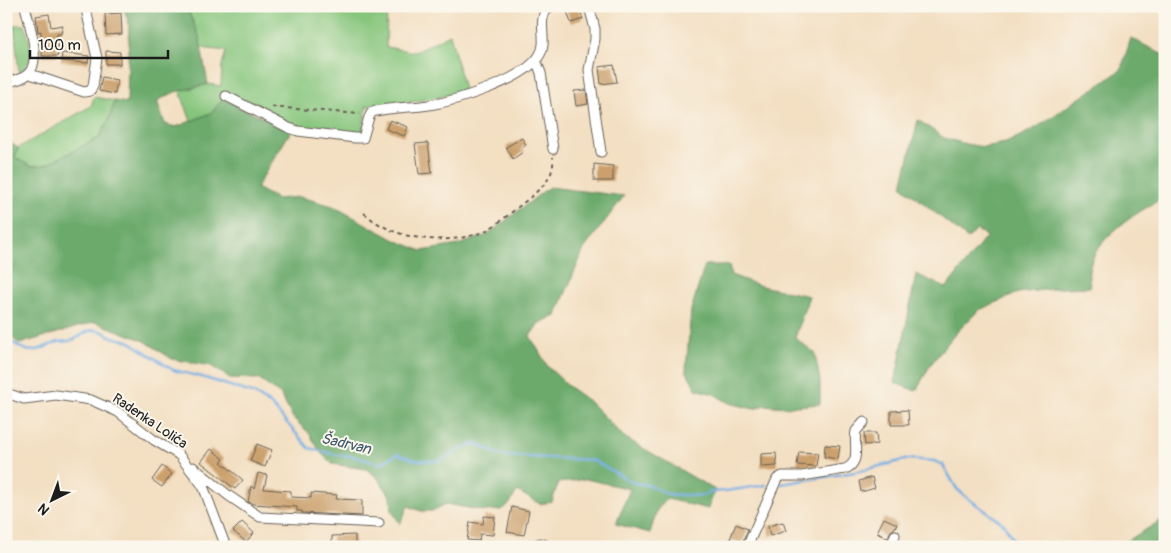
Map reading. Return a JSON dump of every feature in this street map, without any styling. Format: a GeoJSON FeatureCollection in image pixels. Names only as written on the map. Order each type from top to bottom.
{"type":"FeatureCollection","features":[{"type":"Feature","properties":{"kind":"street"},"geometry":{"type":"LineString","coordinates":[[6,82],[24,77],[32,69],[34,52],[25,6]]}},
{"type":"Feature","properties":{"kind":"street"},"geometry":{"type":"LineString","coordinates":[[226,96],[298,131],[363,138],[372,112],[452,102],[504,81],[523,71],[539,56],[544,43],[542,17],[550,6]]}},
{"type":"Feature","properties":{"kind":"street"},"geometry":{"type":"LineString","coordinates":[[589,6],[595,29],[590,70],[601,152]]}},
{"type":"Feature","properties":{"kind":"street"},"geometry":{"type":"LineString","coordinates":[[30,73],[84,92],[90,91],[93,86],[97,58],[86,14]]}},
{"type":"Feature","properties":{"kind":"street"},"geometry":{"type":"LineString","coordinates":[[536,60],[541,73],[553,149]]}},
{"type":"Feature","properties":{"kind":"street","name":"Radenka Lolića"},"geometry":{"type":"LineString","coordinates":[[6,393],[24,398],[56,395],[90,400],[118,412],[185,461],[205,490],[226,547]]}},
{"type":"Feature","properties":{"kind":"street"},"geometry":{"type":"LineString","coordinates":[[747,547],[777,479],[782,476],[802,476],[850,467],[856,458],[856,431],[864,422]]}},
{"type":"Feature","properties":{"kind":"street"},"geometry":{"type":"LineString","coordinates":[[185,461],[240,504],[260,517],[379,523]]}},
{"type":"Feature","properties":{"kind":"street"},"geometry":{"type":"LineString","coordinates":[[892,547],[895,535]]}},
{"type":"Feature","properties":{"kind":"street"},"geometry":{"type":"LineString","coordinates":[[530,547],[541,543],[550,547]]}},
{"type":"Feature","properties":{"kind":"path"},"geometry":{"type":"LineString","coordinates":[[272,107],[370,115]]}},
{"type":"Feature","properties":{"kind":"path"},"geometry":{"type":"LineString","coordinates":[[364,213],[392,231],[422,238],[454,239],[472,236],[487,230],[544,186],[551,175],[554,165],[553,149]]}},
{"type":"Feature","properties":{"kind":"green space"},"geometry":{"type":"Polygon","coordinates":[[[123,6],[186,6],[199,36],[208,84],[175,92],[157,101],[165,124],[176,127],[211,113],[223,99],[291,131],[256,188],[277,199],[300,197],[333,206],[395,240],[422,251],[458,245],[487,235],[549,187],[624,196],[584,249],[556,316],[539,323],[530,336],[548,367],[568,386],[589,401],[624,437],[715,490],[708,509],[667,499],[657,510],[650,533],[616,524],[630,489],[586,479],[558,483],[552,502],[540,504],[517,491],[509,505],[500,510],[485,511],[446,504],[432,511],[421,511],[408,506],[400,524],[392,511],[391,497],[377,477],[366,469],[332,464],[321,453],[309,433],[293,418],[280,394],[258,379],[230,378],[211,366],[172,359],[145,341],[95,322],[19,344],[6,332],[6,140],[18,148],[15,158],[31,166],[45,165],[99,138],[109,119],[115,101],[127,103],[129,24],[123,6]]]}},
{"type":"Feature","properties":{"kind":"green space"},"geometry":{"type":"Polygon","coordinates":[[[186,6],[382,6],[387,10],[386,47],[415,52],[450,34],[464,90],[416,101],[367,106],[362,134],[355,136],[299,129],[222,92],[223,99],[212,113],[191,121],[180,91],[208,84],[221,86],[222,65],[226,51],[201,48],[199,36],[186,6]]]}},
{"type":"Feature","properties":{"kind":"green space"},"geometry":{"type":"Polygon","coordinates":[[[14,25],[25,25],[31,51],[29,62],[19,73],[14,25]]]}},
{"type":"Feature","properties":{"kind":"green space"},"geometry":{"type":"Polygon","coordinates":[[[1131,38],[1165,56],[1165,197],[1118,227],[1098,248],[1092,259],[1089,271],[1090,287],[1018,293],[979,310],[955,334],[931,364],[916,391],[895,383],[916,274],[946,288],[987,236],[977,230],[968,239],[902,186],[918,120],[944,138],[966,144],[983,147],[1006,143],[1034,129],[1121,70],[1131,38]]]}},
{"type":"Feature","properties":{"kind":"green space"},"geometry":{"type":"Polygon","coordinates":[[[94,97],[115,101],[109,119],[99,138],[45,165],[31,166],[15,158],[18,148],[91,106],[94,97]]]}},
{"type":"Feature","properties":{"kind":"green space"},"geometry":{"type":"Polygon","coordinates":[[[705,265],[729,265],[731,275],[761,286],[809,296],[795,338],[815,353],[820,381],[820,404],[785,407],[765,405],[754,409],[729,403],[714,394],[696,389],[686,370],[691,310],[705,265]]]}},
{"type":"Feature","properties":{"kind":"green space"},"geometry":{"type":"Polygon","coordinates":[[[1165,518],[1165,547],[1117,547],[1165,518]]]}},
{"type":"Feature","properties":{"kind":"building"},"geometry":{"type":"Polygon","coordinates":[[[565,6],[578,6],[583,19],[571,23],[565,6]]]}},
{"type":"Feature","properties":{"kind":"building"},"geometry":{"type":"Polygon","coordinates":[[[121,13],[122,34],[106,35],[105,14],[121,13]]]}},
{"type":"Feature","properties":{"kind":"building"},"geometry":{"type":"Polygon","coordinates":[[[49,14],[51,27],[63,25],[61,34],[57,34],[58,56],[42,56],[41,31],[38,32],[36,16],[49,14]]]}},
{"type":"Feature","properties":{"kind":"building"},"geometry":{"type":"Polygon","coordinates":[[[106,51],[120,52],[120,64],[106,64],[106,51]]]}},
{"type":"Feature","properties":{"kind":"building"},"geometry":{"type":"Polygon","coordinates":[[[62,53],[89,56],[88,63],[61,61],[62,53]]]}},
{"type":"Feature","properties":{"kind":"building"},"geometry":{"type":"Polygon","coordinates":[[[614,65],[617,82],[601,84],[599,67],[614,65]]]}},
{"type":"Feature","properties":{"kind":"building"},"geometry":{"type":"Polygon","coordinates":[[[102,77],[117,80],[115,94],[99,91],[102,77]]]}},
{"type":"Feature","properties":{"kind":"building"},"geometry":{"type":"Polygon","coordinates":[[[586,90],[588,104],[576,106],[574,91],[586,90]]]}},
{"type":"Feature","properties":{"kind":"building"},"geometry":{"type":"Polygon","coordinates":[[[390,120],[408,127],[404,136],[386,129],[390,120]]]}},
{"type":"Feature","properties":{"kind":"building"},"geometry":{"type":"Polygon","coordinates":[[[522,138],[526,145],[521,149],[523,152],[513,159],[506,147],[522,138]]]}},
{"type":"Feature","properties":{"kind":"building"},"geometry":{"type":"Polygon","coordinates":[[[428,143],[432,173],[419,174],[415,144],[428,143]]]}},
{"type":"Feature","properties":{"kind":"building"},"geometry":{"type":"Polygon","coordinates":[[[594,164],[613,166],[613,181],[594,181],[594,164]]]}},
{"type":"Feature","properties":{"kind":"building"},"geometry":{"type":"Polygon","coordinates":[[[908,410],[909,425],[891,425],[891,411],[908,410]]]}},
{"type":"Feature","properties":{"kind":"building"},"geometry":{"type":"Polygon","coordinates":[[[864,433],[876,433],[877,444],[865,445],[864,433]]]}},
{"type":"Feature","properties":{"kind":"building"},"geometry":{"type":"Polygon","coordinates":[[[257,444],[272,450],[265,467],[250,461],[257,444]]]}},
{"type":"Feature","properties":{"kind":"building"},"geometry":{"type":"Polygon","coordinates":[[[825,445],[840,446],[838,459],[824,457],[825,445]]]}},
{"type":"Feature","properties":{"kind":"building"},"geometry":{"type":"Polygon","coordinates":[[[211,449],[224,459],[221,462],[243,480],[235,489],[201,462],[211,449]]]}},
{"type":"Feature","properties":{"kind":"building"},"geometry":{"type":"Polygon","coordinates":[[[799,452],[818,453],[816,466],[797,465],[799,452]]]}},
{"type":"Feature","properties":{"kind":"building"},"geometry":{"type":"Polygon","coordinates":[[[776,453],[777,466],[761,467],[761,454],[776,453]]]}},
{"type":"Feature","properties":{"kind":"building"},"geometry":{"type":"Polygon","coordinates":[[[162,466],[172,474],[162,487],[152,480],[162,466]]]}},
{"type":"Feature","properties":{"kind":"building"},"geometry":{"type":"Polygon","coordinates":[[[258,473],[267,475],[264,489],[291,491],[291,497],[311,498],[311,493],[337,495],[336,499],[362,500],[362,516],[302,513],[302,511],[297,511],[297,507],[248,502],[251,486],[254,489],[258,473]]]}},
{"type":"Feature","properties":{"kind":"building"},"geometry":{"type":"Polygon","coordinates":[[[872,477],[875,488],[861,492],[859,481],[872,477]]]}},
{"type":"Feature","properties":{"kind":"building"},"geometry":{"type":"Polygon","coordinates":[[[512,507],[529,511],[524,535],[507,532],[512,507]]]}},
{"type":"Feature","properties":{"kind":"building"},"geometry":{"type":"Polygon","coordinates":[[[484,516],[495,517],[493,535],[480,534],[479,541],[467,540],[470,522],[483,524],[484,516]]]}},
{"type":"Feature","properties":{"kind":"building"},"geometry":{"type":"Polygon","coordinates":[[[884,518],[897,524],[887,538],[877,532],[884,518]]]}},
{"type":"Feature","properties":{"kind":"building"},"geometry":{"type":"Polygon","coordinates":[[[242,522],[254,533],[246,542],[233,531],[242,522]]]}},
{"type":"Feature","properties":{"kind":"building"},"geometry":{"type":"Polygon","coordinates":[[[783,522],[786,531],[770,536],[768,526],[783,522]]]}},
{"type":"Feature","properties":{"kind":"building"},"geometry":{"type":"Polygon","coordinates":[[[736,524],[748,529],[742,544],[730,539],[736,524]]]}},
{"type":"Feature","properties":{"kind":"building"},"geometry":{"type":"Polygon","coordinates":[[[355,535],[355,547],[332,547],[332,536],[355,535]]]}},
{"type":"Feature","properties":{"kind":"waterway","name":"Šadrvan"},"geometry":{"type":"LineString","coordinates":[[6,338],[21,348],[31,351],[42,349],[58,342],[71,341],[91,330],[101,331],[112,337],[130,342],[173,370],[255,394],[271,405],[309,448],[337,455],[352,456],[380,464],[397,454],[416,460],[439,461],[467,446],[477,444],[500,455],[592,460],[634,483],[649,485],[667,494],[702,496],[710,492],[766,485]]}},
{"type":"Feature","properties":{"kind":"waterway"},"geometry":{"type":"LineString","coordinates":[[781,484],[855,472],[909,459],[934,461],[943,465],[957,489],[1004,524],[1018,547]]}}]}
